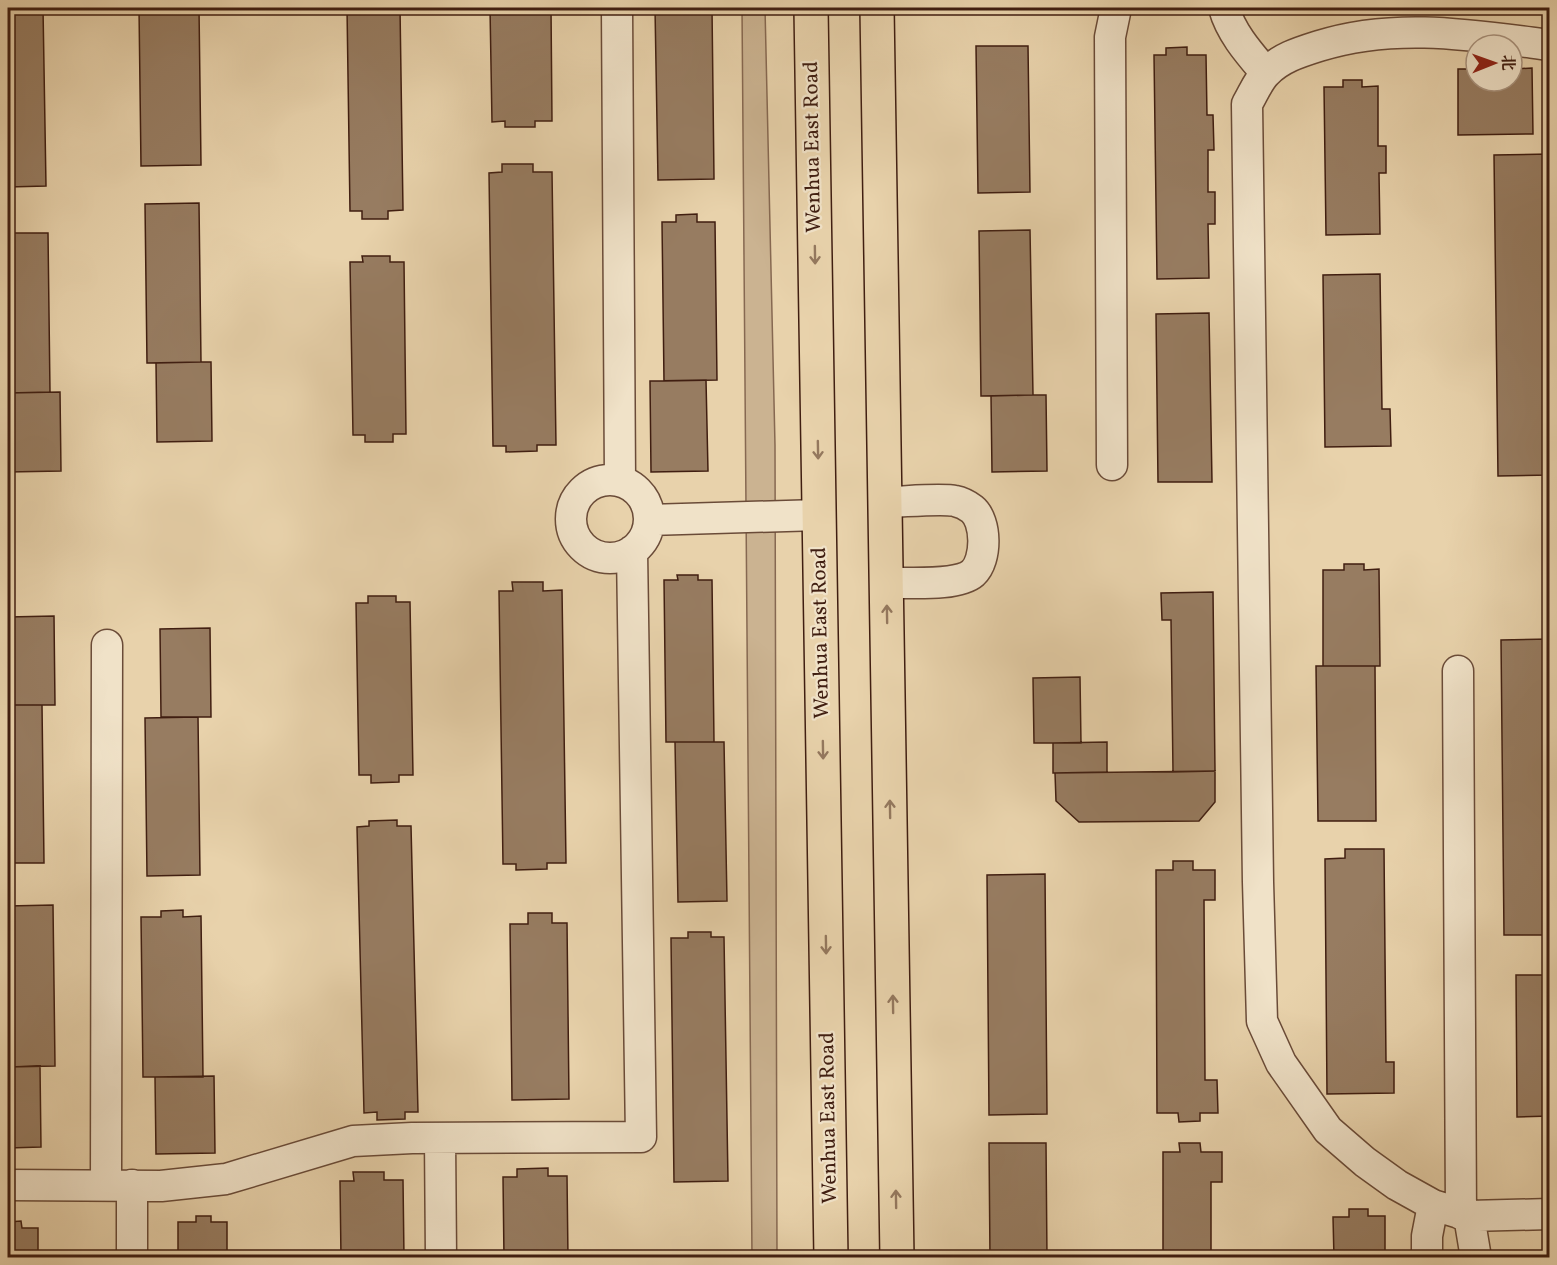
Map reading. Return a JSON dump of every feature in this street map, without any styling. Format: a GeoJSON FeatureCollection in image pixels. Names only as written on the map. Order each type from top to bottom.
{"type":"FeatureCollection","features":[{"type":"Feature","properties":{"kind":"main road","name":"Wenhua East Road"},"geometry":{"type":"LineString","coordinates":[[811,8],[831,1257]]}},
{"type":"Feature","properties":{"kind":"main road"},"geometry":{"type":"LineString","coordinates":[[877,8],[897,1257]]}},
{"type":"Feature","properties":{"kind":"lane"},"geometry":{"type":"LineString","coordinates":[[617,8],[620,481]]}},
{"type":"Feature","properties":{"kind":"lane"},"geometry":{"type":"LineString","coordinates":[[1112,465],[1110,37],[1116,8]]}},
{"type":"Feature","properties":{"kind":"lane"},"geometry":{"type":"LineString","coordinates":[[1224,8],[1240,42],[1266,73]]}},
{"type":"Feature","properties":{"kind":"lane"},"geometry":{"type":"LineString","coordinates":[[1550,45],[1428,32],[1380,33],[1344,38],[1294,54],[1266,73],[1247,104],[1257,847],[1262,1021],[1281,1063],[1328,1130],[1365,1162],[1397,1185],[1432,1205],[1465,1215],[1550,1214]]}},
{"type":"Feature","properties":{"kind":"lane"},"geometry":{"type":"LineString","coordinates":[[606,480],[620,481],[634,487],[642,496],[649,520],[647,532],[632,551],[620,557],[594,554],[583,547],[574,535],[571,520],[573,506],[580,493],[592,484],[606,480]]}},
{"type":"Feature","properties":{"kind":"lane"},"geometry":{"type":"LineString","coordinates":[[885,502],[954,501],[973,509],[980,522],[983,541],[982,557],[972,574],[954,581],[886,582]]}},
{"type":"Feature","properties":{"kind":"lane"},"geometry":{"type":"LineString","coordinates":[[649,520],[819,515]]}},
{"type":"Feature","properties":{"kind":"lane"},"geometry":{"type":"LineString","coordinates":[[8,1185],[161,1186],[226,1179],[353,1141],[641,1137],[632,551]]}},
{"type":"Feature","properties":{"kind":"lane"},"geometry":{"type":"LineString","coordinates":[[107,645],[119,1185],[132,1257]]}},
{"type":"Feature","properties":{"kind":"lane"},"geometry":{"type":"LineString","coordinates":[[1458,671],[1465,1215],[1476,1257]]}},
{"type":"Feature","properties":{"kind":"lane"},"geometry":{"type":"LineString","coordinates":[[440,1138],[441,1257]]}},
{"type":"Feature","properties":{"kind":"lane"},"geometry":{"type":"LineString","coordinates":[[1427,1257],[1427,1236],[1432,1205]]}},
{"type":"Feature","properties":{"kind":"shaded area"},"geometry":{"type":"Polygon","coordinates":[[[742,8],[765,8],[775,445],[777,1258],[752,1257],[742,8]]]}},
{"type":"Feature","properties":{"kind":"building"},"geometry":{"type":"Polygon","coordinates":[[[8,8],[43,8],[46,186],[8,187],[8,8]]]}},
{"type":"Feature","properties":{"kind":"building"},"geometry":{"type":"Polygon","coordinates":[[[139,8],[199,8],[201,165],[141,166],[139,8]]]}},
{"type":"Feature","properties":{"kind":"building"},"geometry":{"type":"Polygon","coordinates":[[[347,8],[400,8],[403,210],[388,211],[388,219],[362,219],[362,211],[350,211],[347,8]]]}},
{"type":"Feature","properties":{"kind":"building"},"geometry":{"type":"Polygon","coordinates":[[[490,8],[551,8],[552,121],[535,121],[535,127],[505,127],[505,121],[492,122],[490,8]]]}},
{"type":"Feature","properties":{"kind":"building"},"geometry":{"type":"Polygon","coordinates":[[[655,8],[712,8],[714,179],[658,180],[655,8]]]}},
{"type":"Feature","properties":{"kind":"building"},"geometry":{"type":"Polygon","coordinates":[[[976,46],[1028,46],[1030,192],[978,193],[976,46]]]}},
{"type":"Feature","properties":{"kind":"building"},"geometry":{"type":"Polygon","coordinates":[[[1187,47],[1187,55],[1206,55],[1207,115],[1213,115],[1214,150],[1208,150],[1208,192],[1215,192],[1215,224],[1208,224],[1209,278],[1157,279],[1154,55],[1166,55],[1166,48],[1187,47]]]}},
{"type":"Feature","properties":{"kind":"building"},"geometry":{"type":"Polygon","coordinates":[[[1524,68],[1532,68],[1533,134],[1458,135],[1458,69],[1464,69],[1464,93],[1524,93],[1524,68]]]}},
{"type":"Feature","properties":{"kind":"building"},"geometry":{"type":"Polygon","coordinates":[[[1343,80],[1362,80],[1362,87],[1378,86],[1378,146],[1386,146],[1386,173],[1379,173],[1380,234],[1326,235],[1324,87],[1343,87],[1343,80]]]}},
{"type":"Feature","properties":{"kind":"building"},"geometry":{"type":"Polygon","coordinates":[[[1550,154],[1550,475],[1498,476],[1494,155],[1550,154]]]}},
{"type":"Feature","properties":{"kind":"building"},"geometry":{"type":"Polygon","coordinates":[[[502,164],[533,164],[533,172],[552,172],[556,445],[537,445],[537,451],[506,452],[506,446],[493,446],[489,173],[502,172],[502,164]]]}},
{"type":"Feature","properties":{"kind":"building"},"geometry":{"type":"Polygon","coordinates":[[[199,203],[201,362],[147,363],[145,204],[199,203]]]}},
{"type":"Feature","properties":{"kind":"building"},"geometry":{"type":"Polygon","coordinates":[[[697,214],[697,222],[715,222],[717,380],[664,381],[662,222],[676,222],[676,215],[697,214]]]}},
{"type":"Feature","properties":{"kind":"building"},"geometry":{"type":"Polygon","coordinates":[[[1030,230],[1033,395],[981,396],[979,231],[1030,230]]]}},
{"type":"Feature","properties":{"kind":"building"},"geometry":{"type":"Polygon","coordinates":[[[8,233],[48,233],[50,392],[8,393],[8,233]]]}},
{"type":"Feature","properties":{"kind":"building"},"geometry":{"type":"Polygon","coordinates":[[[362,256],[390,256],[390,262],[404,262],[406,434],[393,434],[393,442],[365,442],[365,435],[353,435],[350,262],[363,262],[362,256]]]}},
{"type":"Feature","properties":{"kind":"building"},"geometry":{"type":"Polygon","coordinates":[[[1380,274],[1382,409],[1390,409],[1391,446],[1325,447],[1323,275],[1380,274]]]}},
{"type":"Feature","properties":{"kind":"building"},"geometry":{"type":"Polygon","coordinates":[[[1209,313],[1212,482],[1158,482],[1156,314],[1209,313]]]}},
{"type":"Feature","properties":{"kind":"building"},"geometry":{"type":"Polygon","coordinates":[[[211,362],[212,441],[157,442],[156,363],[211,362]]]}},
{"type":"Feature","properties":{"kind":"building"},"geometry":{"type":"Polygon","coordinates":[[[706,380],[708,471],[651,472],[650,381],[706,380]]]}},
{"type":"Feature","properties":{"kind":"building"},"geometry":{"type":"Polygon","coordinates":[[[60,392],[61,471],[8,472],[8,393],[60,392]]]}},
{"type":"Feature","properties":{"kind":"building"},"geometry":{"type":"Polygon","coordinates":[[[1046,395],[1047,471],[992,472],[991,396],[1046,395]]]}},
{"type":"Feature","properties":{"kind":"building"},"geometry":{"type":"Polygon","coordinates":[[[1344,564],[1364,564],[1364,570],[1379,569],[1380,666],[1323,666],[1323,570],[1344,570],[1344,564]]]}},
{"type":"Feature","properties":{"kind":"building"},"geometry":{"type":"Polygon","coordinates":[[[677,575],[698,575],[698,580],[712,580],[714,742],[666,742],[664,580],[678,580],[677,575]]]}},
{"type":"Feature","properties":{"kind":"building"},"geometry":{"type":"Polygon","coordinates":[[[512,582],[543,582],[543,591],[562,590],[566,863],[547,863],[547,869],[516,870],[516,864],[503,864],[499,591],[513,591],[512,582]]]}},
{"type":"Feature","properties":{"kind":"building"},"geometry":{"type":"Polygon","coordinates":[[[1213,592],[1215,771],[1173,772],[1171,620],[1162,620],[1161,593],[1213,592]]]}},
{"type":"Feature","properties":{"kind":"building"},"geometry":{"type":"Polygon","coordinates":[[[368,596],[396,596],[396,602],[410,602],[413,775],[399,775],[399,782],[371,783],[371,775],[359,775],[356,603],[368,603],[368,596]]]}},
{"type":"Feature","properties":{"kind":"building"},"geometry":{"type":"Polygon","coordinates":[[[54,616],[55,705],[8,705],[8,617],[54,616]]]}},
{"type":"Feature","properties":{"kind":"building"},"geometry":{"type":"Polygon","coordinates":[[[210,628],[211,717],[161,717],[160,629],[210,628]]]}},
{"type":"Feature","properties":{"kind":"building"},"geometry":{"type":"Polygon","coordinates":[[[1550,639],[1550,935],[1504,935],[1501,640],[1550,639]]]}},
{"type":"Feature","properties":{"kind":"building"},"geometry":{"type":"Polygon","coordinates":[[[1316,666],[1375,666],[1376,821],[1318,821],[1316,666]]]}},
{"type":"Feature","properties":{"kind":"building"},"geometry":{"type":"Polygon","coordinates":[[[1080,677],[1081,743],[1034,743],[1033,678],[1080,677]]]}},
{"type":"Feature","properties":{"kind":"building"},"geometry":{"type":"Polygon","coordinates":[[[8,705],[42,705],[44,863],[8,863],[8,705]]]}},
{"type":"Feature","properties":{"kind":"building"},"geometry":{"type":"Polygon","coordinates":[[[198,717],[200,875],[147,876],[145,718],[198,717]]]}},
{"type":"Feature","properties":{"kind":"building"},"geometry":{"type":"Polygon","coordinates":[[[675,742],[724,742],[727,901],[678,902],[675,742]]]}},
{"type":"Feature","properties":{"kind":"building"},"geometry":{"type":"Polygon","coordinates":[[[1107,742],[1107,772],[1053,773],[1053,743],[1107,742]]]}},
{"type":"Feature","properties":{"kind":"building"},"geometry":{"type":"Polygon","coordinates":[[[1215,771],[1215,802],[1199,821],[1079,822],[1056,801],[1055,773],[1215,771]]]}},
{"type":"Feature","properties":{"kind":"building"},"geometry":{"type":"Polygon","coordinates":[[[397,820],[397,826],[411,826],[418,1112],[405,1112],[405,1119],[377,1120],[377,1112],[364,1113],[357,827],[369,826],[369,821],[397,820]]]}},
{"type":"Feature","properties":{"kind":"building"},"geometry":{"type":"Polygon","coordinates":[[[1345,849],[1384,849],[1386,1062],[1394,1062],[1394,1093],[1327,1094],[1325,859],[1345,858],[1345,849]]]}},
{"type":"Feature","properties":{"kind":"building"},"geometry":{"type":"Polygon","coordinates":[[[1173,861],[1193,861],[1193,870],[1215,870],[1215,900],[1204,900],[1205,1080],[1217,1080],[1218,1113],[1200,1113],[1200,1121],[1179,1122],[1178,1113],[1157,1113],[1156,870],[1173,870],[1173,861]]]}},
{"type":"Feature","properties":{"kind":"building"},"geometry":{"type":"Polygon","coordinates":[[[1045,874],[1047,1114],[989,1115],[987,875],[1045,874]]]}},
{"type":"Feature","properties":{"kind":"building"},"geometry":{"type":"Polygon","coordinates":[[[53,905],[55,1066],[8,1067],[8,906],[53,905]]]}},
{"type":"Feature","properties":{"kind":"building"},"geometry":{"type":"Polygon","coordinates":[[[183,910],[183,917],[201,916],[203,1077],[143,1077],[141,917],[161,917],[161,911],[183,910]]]}},
{"type":"Feature","properties":{"kind":"building"},"geometry":{"type":"Polygon","coordinates":[[[528,913],[552,913],[552,923],[567,923],[569,1099],[512,1100],[510,924],[528,924],[528,913]]]}},
{"type":"Feature","properties":{"kind":"building"},"geometry":{"type":"Polygon","coordinates":[[[688,932],[711,932],[711,937],[724,937],[728,1181],[674,1182],[671,938],[688,938],[688,932]]]}},
{"type":"Feature","properties":{"kind":"building"},"geometry":{"type":"Polygon","coordinates":[[[1516,975],[1550,975],[1550,1116],[1517,1117],[1516,975]]]}},
{"type":"Feature","properties":{"kind":"building"},"geometry":{"type":"Polygon","coordinates":[[[40,1066],[41,1147],[8,1148],[8,1067],[40,1066]]]}},
{"type":"Feature","properties":{"kind":"building"},"geometry":{"type":"Polygon","coordinates":[[[214,1076],[215,1153],[156,1154],[155,1077],[214,1076]]]}},
{"type":"Feature","properties":{"kind":"building"},"geometry":{"type":"Polygon","coordinates":[[[989,1143],[1046,1143],[1047,1258],[990,1258],[989,1143]]]}},
{"type":"Feature","properties":{"kind":"building"},"geometry":{"type":"Polygon","coordinates":[[[1179,1143],[1200,1143],[1201,1152],[1222,1152],[1222,1182],[1211,1182],[1211,1258],[1163,1258],[1163,1152],[1180,1152],[1179,1143]]]}},
{"type":"Feature","properties":{"kind":"building"},"geometry":{"type":"Polygon","coordinates":[[[548,1168],[548,1176],[567,1176],[568,1258],[504,1258],[503,1177],[517,1177],[517,1169],[548,1168]]]}},
{"type":"Feature","properties":{"kind":"building"},"geometry":{"type":"Polygon","coordinates":[[[353,1172],[384,1172],[384,1180],[403,1180],[404,1258],[341,1258],[340,1181],[354,1181],[353,1172]]]}},
{"type":"Feature","properties":{"kind":"building"},"geometry":{"type":"Polygon","coordinates":[[[1349,1209],[1368,1209],[1368,1216],[1385,1216],[1385,1258],[1334,1258],[1333,1217],[1349,1217],[1349,1209]]]}},
{"type":"Feature","properties":{"kind":"building"},"geometry":{"type":"Polygon","coordinates":[[[196,1216],[211,1216],[211,1222],[227,1222],[227,1258],[178,1258],[178,1222],[196,1222],[196,1216]]]}},
{"type":"Feature","properties":{"kind":"building"},"geometry":{"type":"Polygon","coordinates":[[[21,1221],[22,1228],[38,1228],[38,1258],[8,1258],[8,1222],[21,1221]]]}},
{"type":"Feature","properties":{"kind":"building"},"geometry":{"type":"Polygon","coordinates":[[[716,1251],[716,1257],[730,1258],[676,1258],[693,1257],[693,1252],[716,1251]]]}}]}
